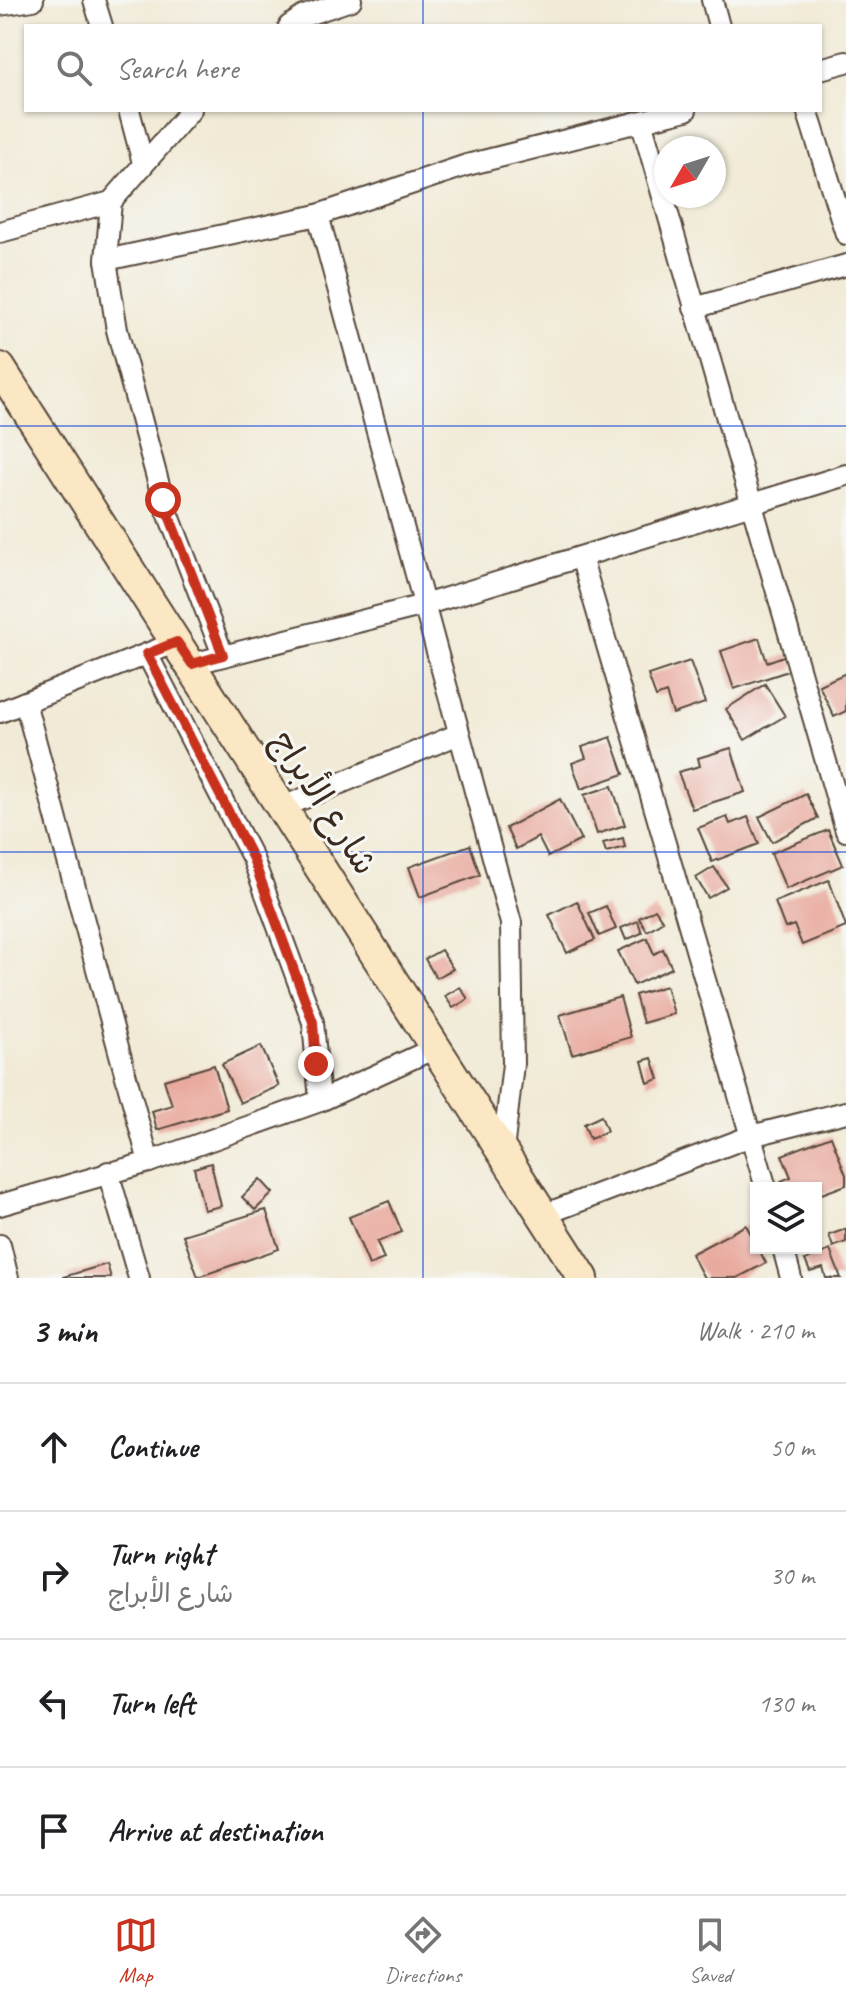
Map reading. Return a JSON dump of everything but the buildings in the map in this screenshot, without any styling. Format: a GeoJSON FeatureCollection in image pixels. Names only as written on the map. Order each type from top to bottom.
{"type":"FeatureCollection","features":[{"type":"Feature","properties":{"kind":"street"},"geometry":{"type":"LineString","coordinates":[[0,5],[33,0]]}},
{"type":"Feature","properties":{"kind":"street"},"geometry":{"type":"LineString","coordinates":[[94,0],[101,24]]}},
{"type":"Feature","properties":{"kind":"street"},"geometry":{"type":"LineString","coordinates":[[712,0],[718,24]]}},
{"type":"Feature","properties":{"kind":"street"},"geometry":{"type":"LineString","coordinates":[[292,24],[304,16],[344,1]]}},
{"type":"Feature","properties":{"kind":"street"},"geometry":{"type":"LineString","coordinates":[[822,68],[846,62]]}},
{"type":"Feature","properties":{"kind":"street"},"geometry":{"type":"LineString","coordinates":[[130,112],[143,163]]}},
{"type":"Feature","properties":{"kind":"street"},"geometry":{"type":"LineString","coordinates":[[189,112],[111,202],[106,260],[117,330],[163,500],[223,655]]}},
{"type":"Feature","properties":{"kind":"street"},"geometry":{"type":"LineString","coordinates":[[106,260],[318,215],[467,165],[642,124],[680,112]]}},
{"type":"Feature","properties":{"kind":"street"},"geometry":{"type":"LineString","coordinates":[[808,112],[846,234]]}},
{"type":"Feature","properties":{"kind":"street"},"geometry":{"type":"LineString","coordinates":[[642,124],[846,831]]}},
{"type":"Feature","properties":{"kind":"street"},"geometry":{"type":"LineString","coordinates":[[0,232],[111,202]]}},
{"type":"Feature","properties":{"kind":"street"},"geometry":{"type":"LineString","coordinates":[[318,215],[511,923],[513,1064],[503,1151]]}},
{"type":"Feature","properties":{"kind":"street"},"geometry":{"type":"LineString","coordinates":[[694,308],[846,265]]}},
{"type":"Feature","properties":{"kind":"street","name":"شارع الأبراج"},"geometry":{"type":"LineString","coordinates":[[0,368],[583,1278]]}},
{"type":"Feature","properties":{"kind":"street"},"geometry":{"type":"LineString","coordinates":[[0,712],[147,654],[223,655],[424,605],[582,560],[749,502],[846,475]]}},
{"type":"Feature","properties":{"kind":"street"},"geometry":{"type":"LineString","coordinates":[[582,560],[764,1182]]}},
{"type":"Feature","properties":{"kind":"street"},"geometry":{"type":"LineString","coordinates":[[147,654],[253,859],[313,1022],[320,1101]]}},
{"type":"Feature","properties":{"kind":"street"},"geometry":{"type":"LineString","coordinates":[[25,702],[149,1162]]}},
{"type":"Feature","properties":{"kind":"street"},"geometry":{"type":"LineString","coordinates":[[283,807],[459,734]]}},
{"type":"Feature","properties":{"kind":"street"},"geometry":{"type":"LineString","coordinates":[[0,1205],[149,1162],[320,1101],[437,1047]]}},
{"type":"Feature","properties":{"kind":"street"},"geometry":{"type":"LineString","coordinates":[[543,1215],[751,1136],[846,1112]]}},
{"type":"Feature","properties":{"kind":"street"},"geometry":{"type":"LineString","coordinates":[[108,1172],[139,1278]]}},
{"type":"Feature","properties":{"kind":"street"},"geometry":{"type":"LineString","coordinates":[[0,1245],[8,1278]]}},
{"type":"Feature","properties":{"kind":"street"},"geometry":{"type":"LineString","coordinates":[[785,1254],[791,1278]]}},
{"type":"Feature","properties":{"kind":"route"},"geometry":{"type":"LineString","coordinates":[[163,500],[223,655],[192,664],[177,642],[147,654],[253,859],[313,1022],[316,1064]]}}]}
